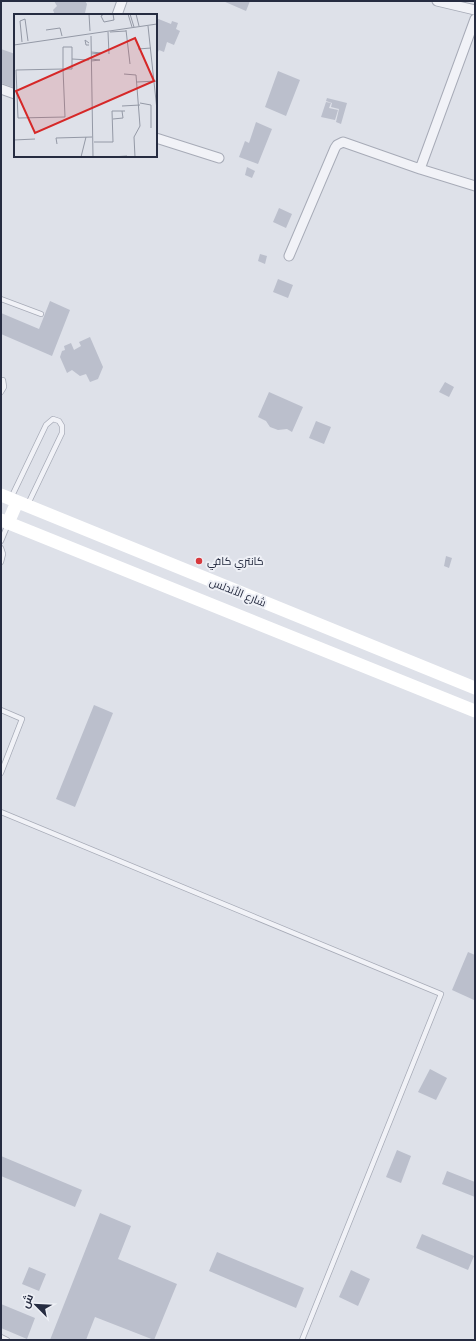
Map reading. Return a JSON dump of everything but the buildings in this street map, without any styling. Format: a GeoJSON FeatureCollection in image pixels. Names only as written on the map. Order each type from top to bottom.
{"type":"FeatureCollection","features":[{"type":"Feature","properties":{"kind":"main road"},"geometry":{"type":"LineString","coordinates":[[5,522],[14,501]]}},
{"type":"Feature","properties":{"kind":"main road","name":"شارع الأندلس"},"geometry":{"type":"LineString","coordinates":[[14,501],[475,688]]}},
{"type":"Feature","properties":{"kind":"main road","name":"شارع الأندلس"},"geometry":{"type":"LineString","coordinates":[[5,522],[475,711]]}},
{"type":"Feature","properties":{"kind":"street"},"geometry":{"type":"LineString","coordinates":[[117,14],[122,1]]}},
{"type":"Feature","properties":{"kind":"street"},"geometry":{"type":"LineString","coordinates":[[437,1],[475,10]]}},
{"type":"Feature","properties":{"kind":"street"},"geometry":{"type":"LineString","coordinates":[[420,169],[475,19]]}},
{"type":"Feature","properties":{"kind":"street"},"geometry":{"type":"LineString","coordinates":[[1,89],[14,94]]}},
{"type":"Feature","properties":{"kind":"street"},"geometry":{"type":"LineString","coordinates":[[157,138],[218,158]]}},
{"type":"Feature","properties":{"kind":"street"},"geometry":{"type":"LineString","coordinates":[[289,256],[335,148],[342,142],[475,186]]}},
{"type":"Feature","properties":{"kind":"lane"},"geometry":{"type":"LineString","coordinates":[[1,299],[42,314]]}},
{"type":"Feature","properties":{"kind":"lane"},"geometry":{"type":"LineString","coordinates":[[1,380],[3,380],[4,386],[1,392]]}},
{"type":"Feature","properties":{"kind":"lane"},"geometry":{"type":"LineString","coordinates":[[52,419],[59,421],[62,426],[62,433],[14,501],[46,425],[52,419]]}},
{"type":"Feature","properties":{"kind":"lane"},"geometry":{"type":"LineString","coordinates":[[1,541],[5,522]]}},
{"type":"Feature","properties":{"kind":"lane"},"geometry":{"type":"LineString","coordinates":[[1,548],[3,554],[1,562]]}},
{"type":"Feature","properties":{"kind":"lane"},"geometry":{"type":"LineString","coordinates":[[1,710],[22,719],[1,773]]}},
{"type":"Feature","properties":{"kind":"lane"},"geometry":{"type":"LineString","coordinates":[[1,812],[441,994],[302,1340]]}},
{"type":"Feature","properties":{"kind":"lane"},"geometry":{"type":"LineString","coordinates":[[1,1338],[7,1340]]}},
{"type":"Feature","properties":{"kind":"place","name":"كانتري كافي"},"geometry":{"type":"Point","coordinates":[199,561]}}]}
